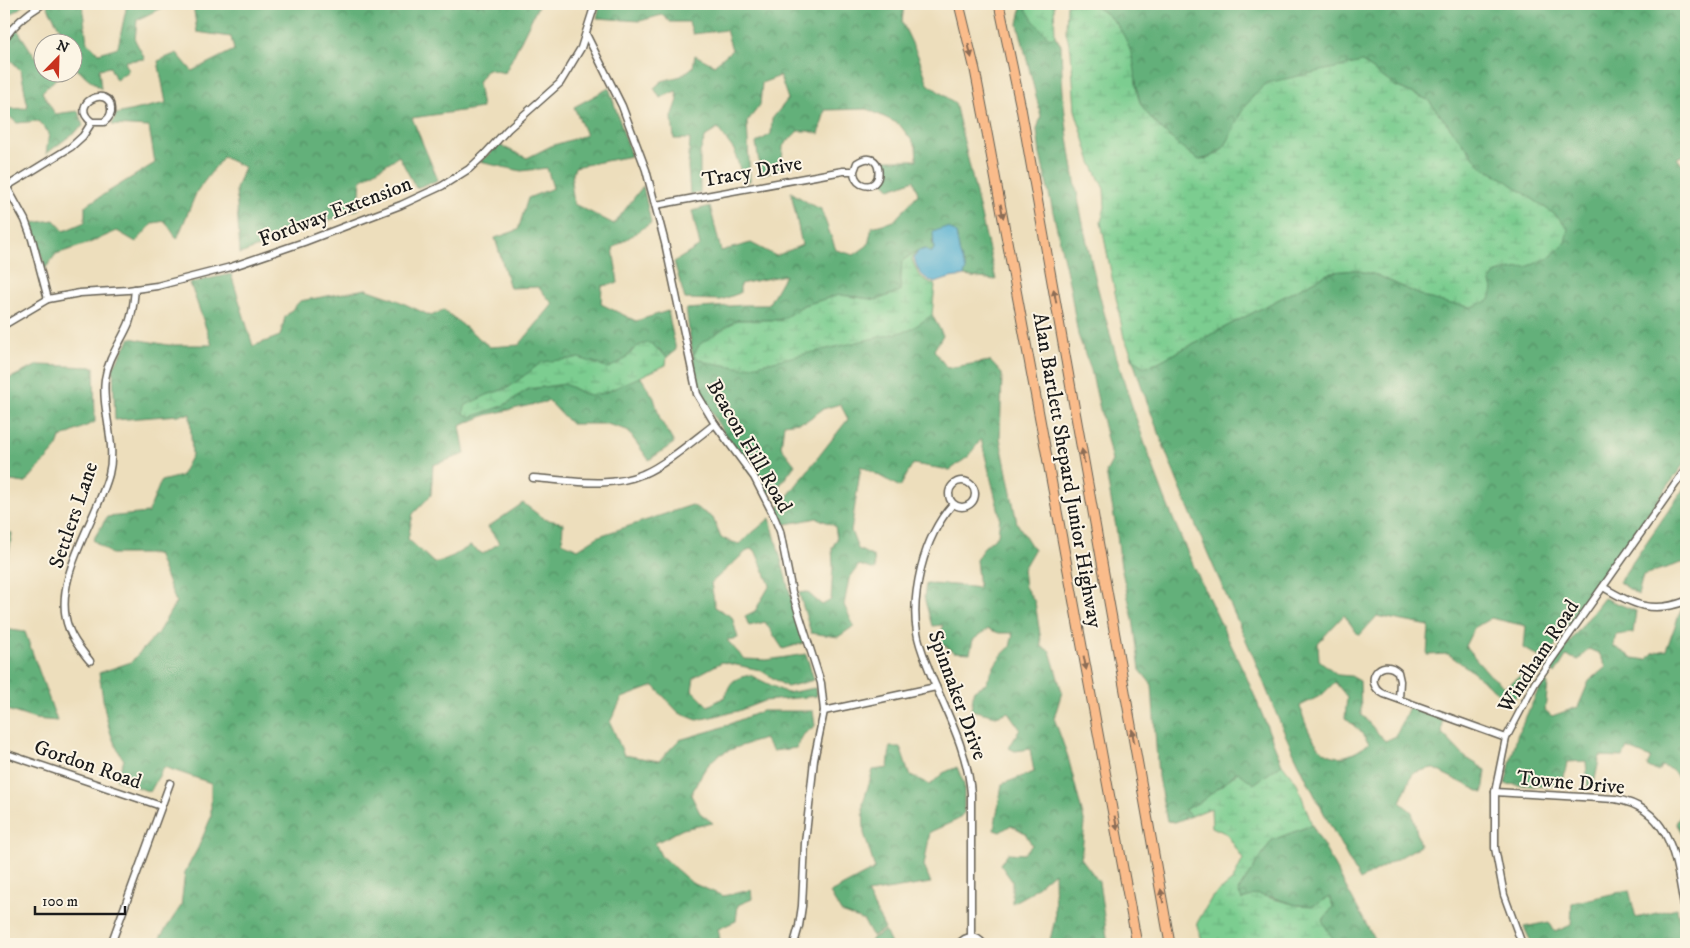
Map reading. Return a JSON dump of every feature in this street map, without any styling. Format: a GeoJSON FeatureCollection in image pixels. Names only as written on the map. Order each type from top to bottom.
{"type":"FeatureCollection","features":[{"type":"Feature","properties":{"kind":"highway","name":"Alan Bartlett Shepard Junior Highway"},"geometry":{"type":"LineString","coordinates":[[959,4],[988,138],[1138,944]]}},
{"type":"Feature","properties":{"kind":"highway","name":"Alan Bartlett Shepard Junior Highway"},"geometry":{"type":"LineString","coordinates":[[999,4],[1027,139],[1170,944]]}},
{"type":"Feature","properties":{"kind":"street"},"geometry":{"type":"LineString","coordinates":[[4,39],[27,14],[43,4]]}},
{"type":"Feature","properties":{"kind":"street","name":"Fordway Extension"},"geometry":{"type":"LineString","coordinates":[[4,325],[48,299],[80,292],[135,289],[171,283],[231,267],[401,205],[442,186],[469,169],[508,129],[560,83],[571,66],[586,34],[595,4]]}},
{"type":"Feature","properties":{"kind":"street","name":"Beacon Hill Road"},"geometry":{"type":"LineString","coordinates":[[586,34],[614,89],[646,170],[669,262],[693,383],[702,404],[754,477],[772,512],[780,531],[792,592],[822,683],[824,711],[814,760],[805,843],[802,906],[794,944]]}},
{"type":"Feature","properties":{"kind":"street"},"geometry":{"type":"LineString","coordinates":[[92,97],[104,98],[111,107],[110,116],[104,122],[92,122],[86,115],[86,104],[92,97]]}},
{"type":"Feature","properties":{"kind":"street"},"geometry":{"type":"LineString","coordinates":[[48,299],[25,220],[5,184],[70,147],[83,136],[92,122]]}},
{"type":"Feature","properties":{"kind":"street","name":"Tracy Drive"},"geometry":{"type":"LineString","coordinates":[[868,159],[878,165],[880,173],[875,183],[867,185],[857,181],[854,171],[860,161],[868,159]]}},
{"type":"Feature","properties":{"kind":"street","name":"Tracy Drive"},"geometry":{"type":"LineString","coordinates":[[656,205],[839,171],[854,171]]}},
{"type":"Feature","properties":{"kind":"street","name":"Settlers Lane"},"geometry":{"type":"LineString","coordinates":[[90,661],[74,640],[68,628],[64,608],[65,594],[70,573],[108,474],[111,453],[105,380],[112,357],[129,321],[135,289]]}},
{"type":"Feature","properties":{"kind":"street"},"geometry":{"type":"LineString","coordinates":[[533,478],[602,482],[632,478],[652,470],[715,424]]}},
{"type":"Feature","properties":{"kind":"street","name":"Windham Road"},"geometry":{"type":"LineString","coordinates":[[1522,944],[1504,895],[1498,871],[1493,830],[1494,792],[1506,738],[1535,683],[1686,469]]}},
{"type":"Feature","properties":{"kind":"street","name":"Spinnaker Drive"},"geometry":{"type":"LineString","coordinates":[[962,480],[970,483],[975,490],[974,502],[964,507],[958,507],[953,504],[949,496],[949,490],[952,485],[962,480]]}},
{"type":"Feature","properties":{"kind":"street","name":"Spinnaker Drive"},"geometry":{"type":"LineString","coordinates":[[953,504],[938,524],[928,544],[916,592],[915,614],[917,633],[923,654],[964,756],[970,784],[971,937]]}},
{"type":"Feature","properties":{"kind":"street"},"geometry":{"type":"LineString","coordinates":[[1603,586],[1626,601],[1647,607],[1668,607],[1686,601]]}},
{"type":"Feature","properties":{"kind":"street"},"geometry":{"type":"LineString","coordinates":[[1399,699],[1400,681],[1398,672],[1386,666],[1378,669],[1373,681],[1376,689],[1384,694],[1506,738]]}},
{"type":"Feature","properties":{"kind":"street"},"geometry":{"type":"LineString","coordinates":[[824,711],[936,687]]}},
{"type":"Feature","properties":{"kind":"street","name":"Gordon Road"},"geometry":{"type":"LineString","coordinates":[[4,753],[161,806]]}},
{"type":"Feature","properties":{"kind":"street"},"geometry":{"type":"LineString","coordinates":[[111,944],[170,783]]}},
{"type":"Feature","properties":{"kind":"street","name":"Towne Drive"},"geometry":{"type":"LineString","coordinates":[[1494,792],[1615,799],[1632,803],[1644,810],[1660,824],[1670,841],[1686,916]]}},
{"type":"Feature","properties":{"kind":"street"},"geometry":{"type":"LineString","coordinates":[[960,944],[963,940],[971,937],[979,939],[983,944]]}},
{"type":"Feature","properties":{"kind":"green space"},"geometry":{"type":"Polygon","coordinates":[[[5,4],[25,4],[9,16],[5,4]]]}},
{"type":"Feature","properties":{"kind":"green space"},"geometry":{"type":"Polygon","coordinates":[[[48,4],[82,4],[87,42],[99,53],[118,47],[126,4],[169,4],[137,20],[135,40],[145,59],[125,61],[128,71],[116,80],[110,67],[99,69],[101,89],[82,73],[82,32],[62,32],[47,6],[48,4]]]}},
{"type":"Feature","properties":{"kind":"green space"},"geometry":{"type":"Polygon","coordinates":[[[193,4],[539,4],[505,73],[487,69],[478,82],[482,108],[412,118],[438,180],[416,188],[399,156],[361,180],[359,209],[240,254],[236,189],[244,167],[223,157],[197,191],[177,239],[165,221],[153,223],[136,242],[117,231],[87,244],[56,254],[45,269],[33,223],[54,220],[64,231],[85,222],[85,206],[155,163],[149,127],[112,125],[116,114],[166,103],[158,61],[177,53],[192,71],[234,50],[231,37],[197,32],[193,4]]]}},
{"type":"Feature","properties":{"kind":"green space"},"geometry":{"type":"Polygon","coordinates":[[[600,4],[904,4],[902,22],[919,58],[928,84],[955,103],[996,280],[964,276],[966,269],[960,255],[956,233],[932,241],[934,249],[931,253],[926,249],[917,251],[902,261],[900,291],[877,300],[840,295],[804,305],[781,320],[737,320],[909,330],[932,315],[943,335],[934,350],[947,368],[990,361],[1002,374],[1000,438],[1017,523],[1034,550],[1023,569],[1025,587],[1035,602],[1042,647],[1050,651],[1062,692],[1054,718],[1068,757],[1085,824],[1081,858],[1099,882],[1108,944],[1049,944],[1055,919],[1054,872],[1030,893],[1012,903],[1012,881],[1000,864],[1008,853],[1024,854],[1032,845],[1025,833],[1011,825],[1000,832],[994,830],[1002,784],[1034,772],[1030,749],[1015,751],[1009,748],[1020,729],[1008,712],[996,716],[971,710],[974,690],[986,684],[995,664],[1010,647],[1013,633],[999,633],[988,629],[973,640],[970,653],[954,652],[940,642],[943,625],[932,626],[924,597],[926,584],[979,588],[976,560],[984,547],[998,535],[1000,516],[981,439],[969,456],[950,470],[913,464],[900,487],[861,466],[851,531],[858,549],[874,557],[875,570],[859,565],[849,579],[844,605],[854,626],[838,637],[811,633],[799,593],[807,592],[822,605],[831,600],[832,548],[837,539],[835,526],[817,518],[782,525],[776,511],[848,419],[840,404],[823,409],[806,421],[784,424],[781,447],[795,465],[780,485],[766,496],[717,422],[697,386],[686,309],[768,305],[785,275],[740,284],[740,293],[721,300],[685,299],[674,262],[700,246],[692,211],[710,206],[721,251],[751,243],[776,256],[802,245],[791,192],[821,209],[836,250],[854,255],[868,245],[872,227],[894,221],[918,194],[914,180],[890,189],[884,182],[880,160],[917,160],[916,146],[899,124],[867,109],[825,110],[819,134],[809,131],[798,131],[783,146],[782,166],[761,175],[756,143],[771,134],[772,119],[788,99],[780,76],[762,83],[760,105],[747,122],[750,181],[744,182],[734,150],[718,129],[706,136],[700,152],[700,193],[690,194],[688,167],[690,139],[674,139],[672,117],[678,100],[676,91],[660,98],[654,88],[662,81],[681,76],[693,67],[695,55],[714,65],[732,50],[726,30],[693,34],[689,22],[670,22],[662,15],[640,21],[597,18],[600,4]]]}},
{"type":"Feature","properties":{"kind":"green space"},"geometry":{"type":"Polygon","coordinates":[[[1022,4],[1049,38],[1055,36],[1061,45],[1065,114],[1072,163],[1091,260],[1116,356],[1147,450],[1183,542],[1246,676],[1282,764],[1254,784],[1237,772],[1202,801],[1184,810],[1191,816],[1175,822],[1167,821],[1158,777],[1152,685],[1140,670],[1133,619],[1121,567],[1106,472],[1112,461],[1091,370],[1078,335],[1070,287],[1040,154],[1037,130],[1041,116],[1018,24],[1022,4]]]}},
{"type":"Feature","properties":{"kind":"green space"},"geometry":{"type":"Polygon","coordinates":[[[1023,4],[1054,4],[1055,36],[1049,38],[1033,20],[1023,4]]]}},
{"type":"Feature","properties":{"kind":"green space"},"geometry":{"type":"Polygon","coordinates":[[[1067,4],[1093,4],[1093,6],[1110,17],[1117,25],[1130,51],[1141,104],[1159,127],[1199,160],[1217,154],[1222,149],[1244,109],[1267,83],[1362,62],[1395,86],[1428,100],[1481,166],[1557,216],[1568,228],[1565,243],[1549,258],[1529,266],[1496,273],[1490,280],[1493,289],[1490,300],[1472,307],[1427,298],[1377,275],[1355,270],[1331,272],[1154,364],[1144,367],[1135,361],[1124,338],[1101,222],[1105,207],[1104,189],[1091,162],[1075,110],[1071,51],[1066,32],[1067,4]]]}},
{"type":"Feature","properties":{"kind":"green space"},"geometry":{"type":"Polygon","coordinates":[[[1093,4],[1686,4],[1686,154],[1677,158],[1686,170],[1686,461],[1566,628],[1552,651],[1539,657],[1524,648],[1526,626],[1491,618],[1474,628],[1465,646],[1490,675],[1505,687],[1524,673],[1530,685],[1509,702],[1448,654],[1427,655],[1429,626],[1377,616],[1359,636],[1344,615],[1318,643],[1319,660],[1338,675],[1351,676],[1360,681],[1361,714],[1385,741],[1396,736],[1409,707],[1443,719],[1442,733],[1465,757],[1486,770],[1483,793],[1432,768],[1413,773],[1400,802],[1412,812],[1420,846],[1360,880],[1287,739],[1184,498],[1142,389],[1130,352],[1135,361],[1154,364],[1331,272],[1355,270],[1377,275],[1427,298],[1472,307],[1493,289],[1490,280],[1496,273],[1529,266],[1568,228],[1557,216],[1481,166],[1428,100],[1395,86],[1362,62],[1240,114],[1226,144],[1216,154],[1199,160],[1167,135],[1141,104],[1131,59],[1124,38],[1113,20],[1093,6],[1093,4]],[[1335,682],[1322,695],[1300,706],[1309,732],[1316,743],[1323,751],[1332,756],[1343,756],[1355,752],[1369,743],[1359,730],[1345,718],[1347,697],[1335,682]]]}},
{"type":"Feature","properties":{"kind":"green space"},"geometry":{"type":"Polygon","coordinates":[[[15,26],[32,52],[32,82],[53,82],[42,92],[55,114],[78,111],[83,126],[46,154],[49,133],[38,121],[17,123],[4,112],[4,109],[28,108],[21,71],[4,53],[4,39],[15,26]]]}},
{"type":"Feature","properties":{"kind":"green space"},"geometry":{"type":"Polygon","coordinates":[[[609,88],[631,156],[575,167],[571,182],[574,204],[614,224],[643,186],[651,223],[613,248],[618,283],[602,286],[601,304],[636,321],[668,311],[676,350],[667,357],[659,349],[632,350],[626,359],[609,369],[593,362],[524,376],[508,388],[487,395],[471,417],[503,406],[528,389],[565,384],[591,395],[604,393],[640,376],[654,398],[660,419],[674,443],[649,460],[627,430],[607,424],[571,424],[549,401],[486,415],[460,426],[465,454],[433,465],[431,495],[413,514],[408,539],[434,563],[446,560],[470,546],[483,554],[499,543],[488,527],[523,503],[544,519],[563,523],[562,542],[578,549],[599,536],[692,505],[713,518],[721,538],[739,544],[770,518],[803,643],[783,649],[765,622],[749,626],[745,616],[755,611],[770,585],[755,550],[749,549],[711,583],[715,607],[732,617],[738,638],[727,640],[744,659],[767,660],[806,654],[814,680],[787,687],[760,670],[722,662],[694,677],[692,690],[708,706],[725,697],[733,681],[750,675],[787,693],[815,688],[817,696],[764,701],[738,711],[697,720],[679,713],[654,686],[622,698],[610,722],[624,755],[659,761],[679,740],[717,729],[762,711],[813,711],[815,726],[804,734],[796,748],[773,751],[764,739],[731,750],[715,758],[704,770],[691,795],[700,813],[713,823],[683,829],[655,843],[661,856],[692,883],[723,896],[751,890],[752,899],[738,905],[736,921],[718,929],[721,944],[159,944],[161,936],[181,906],[185,872],[211,817],[211,783],[164,767],[150,792],[116,779],[124,760],[109,729],[99,673],[131,662],[157,634],[176,602],[157,554],[111,554],[93,540],[107,517],[148,513],[161,481],[181,476],[192,455],[190,414],[115,420],[113,368],[130,338],[168,345],[212,345],[190,283],[231,274],[253,346],[280,336],[285,317],[300,301],[366,289],[392,298],[431,316],[444,310],[490,347],[519,345],[553,304],[538,287],[510,288],[495,238],[518,230],[528,198],[553,188],[547,168],[521,171],[480,162],[499,145],[527,158],[551,146],[586,135],[574,107],[609,88]]]}},
{"type":"Feature","properties":{"kind":"green space"},"geometry":{"type":"Polygon","coordinates":[[[917,251],[912,259],[916,269],[923,278],[935,285],[932,315],[910,330],[743,368],[706,362],[693,356],[700,344],[737,320],[781,320],[804,305],[840,295],[877,300],[900,291],[902,261],[917,251]]]}},
{"type":"Feature","properties":{"kind":"green space"},"geometry":{"type":"Polygon","coordinates":[[[650,343],[667,357],[666,365],[604,393],[591,395],[565,384],[528,389],[503,406],[471,417],[463,413],[466,405],[508,388],[542,362],[579,358],[609,368],[625,359],[637,347],[650,343]]]}},
{"type":"Feature","properties":{"kind":"green space"},"geometry":{"type":"Polygon","coordinates":[[[38,365],[94,367],[95,422],[60,438],[56,449],[25,483],[4,480],[4,381],[38,365]]]}},
{"type":"Feature","properties":{"kind":"green space"},"geometry":{"type":"Polygon","coordinates":[[[1686,485],[1685,562],[1643,575],[1638,595],[1619,582],[1686,485]]]}},
{"type":"Feature","properties":{"kind":"green space"},"geometry":{"type":"Polygon","coordinates":[[[4,531],[12,533],[4,569],[4,531]]]}},
{"type":"Feature","properties":{"kind":"green space"},"geometry":{"type":"Polygon","coordinates":[[[1604,598],[1636,611],[1633,633],[1616,635],[1613,646],[1633,658],[1647,660],[1653,653],[1666,650],[1681,610],[1686,611],[1686,795],[1675,773],[1661,766],[1658,772],[1647,766],[1651,758],[1627,748],[1623,757],[1600,756],[1593,788],[1588,787],[1586,761],[1567,762],[1563,782],[1548,787],[1505,784],[1517,736],[1543,680],[1548,684],[1545,710],[1552,716],[1578,707],[1589,681],[1606,667],[1599,653],[1588,649],[1579,660],[1566,656],[1555,674],[1549,668],[1604,598]]]}},
{"type":"Feature","properties":{"kind":"green space"},"geometry":{"type":"Polygon","coordinates":[[[4,629],[25,632],[57,721],[35,719],[4,709],[4,629]]]}},
{"type":"Feature","properties":{"kind":"green space"},"geometry":{"type":"Polygon","coordinates":[[[890,747],[900,747],[909,774],[930,785],[943,773],[957,767],[964,784],[964,813],[957,820],[930,832],[924,866],[931,883],[867,893],[885,929],[872,936],[864,921],[841,912],[830,893],[875,869],[864,833],[863,803],[873,770],[888,768],[890,747]]]}},
{"type":"Feature","properties":{"kind":"green space"},"geometry":{"type":"Polygon","coordinates":[[[1282,764],[1297,783],[1312,825],[1272,840],[1238,891],[1242,900],[1256,894],[1296,905],[1313,906],[1330,897],[1333,907],[1322,921],[1335,942],[1332,944],[1297,944],[1292,942],[1289,944],[1203,944],[1197,923],[1212,897],[1233,880],[1243,859],[1227,834],[1212,827],[1211,808],[1191,816],[1184,810],[1202,801],[1238,772],[1254,784],[1282,764]]]}},
{"type":"Feature","properties":{"kind":"green space"},"geometry":{"type":"Polygon","coordinates":[[[1686,807],[1686,832],[1683,835],[1676,823],[1686,807]]]}},
{"type":"Feature","properties":{"kind":"green space"},"geometry":{"type":"Polygon","coordinates":[[[1312,825],[1377,944],[1332,944],[1334,942],[1322,921],[1333,907],[1330,898],[1313,906],[1296,905],[1271,897],[1242,900],[1238,891],[1272,840],[1312,825]]]}},
{"type":"Feature","properties":{"kind":"green space"},"geometry":{"type":"Polygon","coordinates":[[[1629,890],[1636,918],[1677,908],[1684,944],[1532,944],[1524,927],[1549,922],[1555,932],[1571,925],[1572,903],[1629,890]]]}},
{"type":"Feature","properties":{"kind":"green space"},"geometry":{"type":"Polygon","coordinates":[[[885,931],[891,944],[869,944],[872,938],[885,931]]]}},
{"type":"Feature","properties":{"kind":"water"},"geometry":{"type":"Polygon","coordinates":[[[949,228],[956,233],[960,255],[966,269],[964,276],[935,283],[921,274],[914,258],[918,251],[926,249],[931,253],[934,249],[933,232],[949,228]]]}}]}
